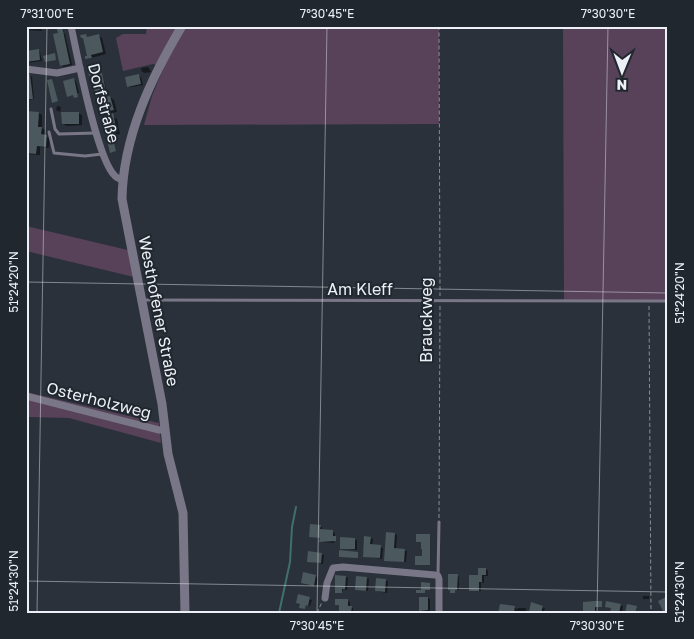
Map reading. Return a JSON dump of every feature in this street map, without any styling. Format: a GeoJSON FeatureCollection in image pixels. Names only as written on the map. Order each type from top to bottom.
{"type":"FeatureCollection","features":[{"type":"Feature","properties":{"kind":"street","name":"Dorfstraße"},"geometry":{"type":"LineString","coordinates":[[71,26],[103,154],[115,176],[122,180]]}},
{"type":"Feature","properties":{"kind":"street","name":"Westhofener Straße"},"geometry":{"type":"LineString","coordinates":[[182,26],[159,65],[145,98],[132,136],[122,180],[122,199],[162,404],[168,454],[183,513],[186,613]]}},
{"type":"Feature","properties":{"kind":"street"},"geometry":{"type":"LineString","coordinates":[[26,69],[57,72],[80,68]]}},
{"type":"Feature","properties":{"kind":"street","name":"Osterholzweg"},"geometry":{"type":"LineString","coordinates":[[26,396],[165,430]]}},
{"type":"Feature","properties":{"kind":"street"},"geometry":{"type":"LineString","coordinates":[[325,598],[327,583],[333,568],[355,568],[438,576],[439,613]]}},
{"type":"Feature","properties":{"kind":"lane"},"geometry":{"type":"LineString","coordinates":[[51,109],[55,129],[59,134],[97,133]]}},
{"type":"Feature","properties":{"kind":"lane"},"geometry":{"type":"LineString","coordinates":[[49,132],[54,153],[85,156],[103,154]]}},
{"type":"Feature","properties":{"kind":"lane","name":"Am Kleff"},"geometry":{"type":"LineString","coordinates":[[142,300],[668,301]]}},
{"type":"Feature","properties":{"kind":"lane"},"geometry":{"type":"LineString","coordinates":[[438,576],[439,522]]}},
{"type":"Feature","properties":{"kind":"path","name":"Brauckweg"},"geometry":{"type":"LineString","coordinates":[[439,26],[439,522]]}},
{"type":"Feature","properties":{"kind":"path"},"geometry":{"type":"LineString","coordinates":[[649,301],[651,613]]}},
{"type":"Feature","properties":{"kind":"path"},"geometry":{"type":"LineString","coordinates":[[317,613],[325,598]]}},
{"type":"Feature","properties":{"kind":"shaded area"},"geometry":{"type":"Polygon","coordinates":[[[147,26],[275,26],[278,29],[282,26],[439,26],[439,124],[144,125],[152,96],[164,67],[153,64],[123,71],[116,38],[123,34],[146,34],[147,26]]]}},
{"type":"Feature","properties":{"kind":"shaded area"},"geometry":{"type":"Polygon","coordinates":[[[563,26],[668,26],[668,301],[564,301],[563,26]]]}},
{"type":"Feature","properties":{"kind":"shaded area"},"geometry":{"type":"Polygon","coordinates":[[[26,226],[132,251],[138,278],[26,251],[26,226]]]}},
{"type":"Feature","properties":{"kind":"shaded area"},"geometry":{"type":"Polygon","coordinates":[[[26,392],[159,423],[161,443],[69,418],[29,417],[26,425],[26,392]]]}},
{"type":"Feature","properties":{"kind":"building"},"geometry":{"type":"Polygon","coordinates":[[[56,26],[62,26],[70,64],[60,66],[53,34],[58,33],[56,26]]]}},
{"type":"Feature","properties":{"kind":"building"},"geometry":{"type":"Polygon","coordinates":[[[86,34],[87,37],[99,34],[103,52],[91,55],[92,58],[85,59],[85,56],[87,56],[83,38],[80,35],[86,34]]]}},
{"type":"Feature","properties":{"kind":"building"},"geometry":{"type":"Polygon","coordinates":[[[39,49],[40,60],[26,62],[26,51],[39,49]]]}},
{"type":"Feature","properties":{"kind":"building"},"geometry":{"type":"Polygon","coordinates":[[[55,53],[56,60],[45,62],[43,56],[55,53]]]}},
{"type":"Feature","properties":{"kind":"building"},"geometry":{"type":"Polygon","coordinates":[[[96,63],[99,74],[102,73],[106,92],[100,93],[101,96],[102,98],[110,96],[114,110],[101,115],[92,81],[97,80],[96,74],[89,76],[87,66],[96,63]]]}},
{"type":"Feature","properties":{"kind":"building"},"geometry":{"type":"Polygon","coordinates":[[[30,74],[33,99],[26,99],[26,75],[30,74]]]}},
{"type":"Feature","properties":{"kind":"building"},"geometry":{"type":"Polygon","coordinates":[[[139,74],[141,84],[127,87],[125,77],[139,74]]]}},
{"type":"Feature","properties":{"kind":"building"},"geometry":{"type":"Polygon","coordinates":[[[74,78],[78,97],[74,98],[73,95],[67,97],[63,81],[74,78]]]}},
{"type":"Feature","properties":{"kind":"building"},"geometry":{"type":"Polygon","coordinates":[[[52,79],[58,101],[52,103],[47,80],[52,79]]]}},
{"type":"Feature","properties":{"kind":"building"},"geometry":{"type":"Polygon","coordinates":[[[27,111],[39,112],[38,127],[42,127],[41,134],[47,135],[46,147],[37,146],[36,154],[26,153],[27,111]]]}},
{"type":"Feature","properties":{"kind":"building"},"geometry":{"type":"Polygon","coordinates":[[[61,112],[79,112],[79,124],[62,124],[61,112]]]}},
{"type":"Feature","properties":{"kind":"building"},"geometry":{"type":"Polygon","coordinates":[[[113,113],[117,132],[112,133],[116,151],[110,153],[102,118],[113,113]]]}},
{"type":"Feature","properties":{"kind":"building"},"geometry":{"type":"Polygon","coordinates":[[[310,524],[321,525],[320,529],[333,530],[333,536],[336,536],[336,541],[319,542],[320,538],[309,537],[310,524]]]}},
{"type":"Feature","properties":{"kind":"building"},"geometry":{"type":"Polygon","coordinates":[[[386,532],[395,533],[394,548],[405,549],[404,562],[384,561],[386,532]]]}},
{"type":"Feature","properties":{"kind":"building"},"geometry":{"type":"Polygon","coordinates":[[[416,534],[430,534],[430,565],[415,565],[415,556],[422,556],[421,542],[416,542],[416,534]]]}},
{"type":"Feature","properties":{"kind":"building"},"geometry":{"type":"Polygon","coordinates":[[[364,536],[371,537],[370,544],[381,545],[380,558],[363,557],[364,536]]]}},
{"type":"Feature","properties":{"kind":"building"},"geometry":{"type":"Polygon","coordinates":[[[340,537],[355,538],[355,549],[340,549],[340,537]]]}},
{"type":"Feature","properties":{"kind":"building"},"geometry":{"type":"Polygon","coordinates":[[[339,550],[358,552],[358,558],[339,557],[339,550]]]}},
{"type":"Feature","properties":{"kind":"building"},"geometry":{"type":"Polygon","coordinates":[[[308,551],[322,553],[321,563],[307,562],[308,551]]]}},
{"type":"Feature","properties":{"kind":"building"},"geometry":{"type":"Polygon","coordinates":[[[478,568],[486,568],[486,575],[482,575],[482,582],[479,582],[479,591],[469,591],[469,575],[478,575],[478,568]]]}},
{"type":"Feature","properties":{"kind":"building"},"geometry":{"type":"Polygon","coordinates":[[[303,572],[316,575],[314,586],[301,583],[303,572]]]}},
{"type":"Feature","properties":{"kind":"building"},"geometry":{"type":"Polygon","coordinates":[[[448,574],[458,574],[457,590],[455,590],[455,593],[450,593],[450,590],[448,590],[448,574]]]}},
{"type":"Feature","properties":{"kind":"building"},"geometry":{"type":"Polygon","coordinates":[[[335,575],[346,576],[345,589],[342,589],[342,593],[335,593],[335,575]]]}},
{"type":"Feature","properties":{"kind":"building"},"geometry":{"type":"Polygon","coordinates":[[[356,576],[367,577],[366,591],[355,590],[356,576]]]}},
{"type":"Feature","properties":{"kind":"building"},"geometry":{"type":"Polygon","coordinates":[[[376,578],[386,579],[385,592],[375,591],[376,578]]]}},
{"type":"Feature","properties":{"kind":"building"},"geometry":{"type":"Polygon","coordinates":[[[421,582],[430,583],[430,590],[425,590],[425,593],[416,593],[416,590],[421,590],[421,582]]]}},
{"type":"Feature","properties":{"kind":"building"},"geometry":{"type":"Polygon","coordinates":[[[298,594],[310,597],[308,606],[306,605],[305,609],[299,608],[300,604],[296,603],[298,594]]]}},
{"type":"Feature","properties":{"kind":"building"},"geometry":{"type":"Polygon","coordinates":[[[668,596],[668,612],[664,613],[658,601],[668,596]]]}},
{"type":"Feature","properties":{"kind":"building"},"geometry":{"type":"Polygon","coordinates":[[[419,597],[428,597],[428,610],[419,611],[419,597]]]}},
{"type":"Feature","properties":{"kind":"building"},"geometry":{"type":"Polygon","coordinates":[[[335,599],[348,599],[348,606],[352,606],[351,613],[339,613],[339,605],[335,605],[335,599]]]}},
{"type":"Feature","properties":{"kind":"building"},"geometry":{"type":"Polygon","coordinates":[[[602,601],[602,607],[595,607],[595,613],[583,612],[583,602],[602,601]]]}},
{"type":"Feature","properties":{"kind":"building"},"geometry":{"type":"Polygon","coordinates":[[[606,601],[621,604],[619,613],[610,613],[611,608],[605,607],[606,601]]]}},
{"type":"Feature","properties":{"kind":"building"},"geometry":{"type":"Polygon","coordinates":[[[531,602],[543,606],[541,613],[529,612],[531,602]]]}},
{"type":"Feature","properties":{"kind":"building"},"geometry":{"type":"Polygon","coordinates":[[[500,604],[515,606],[514,613],[498,613],[500,604]]]}},
{"type":"Feature","properties":{"kind":"building"},"geometry":{"type":"Polygon","coordinates":[[[627,604],[637,606],[635,613],[625,613],[627,604]]]}},
{"type":"Feature","properties":{"kind":"waterway"},"geometry":{"type":"LineString","coordinates":[[279,613],[290,562],[292,527],[296,507]]}}]}
